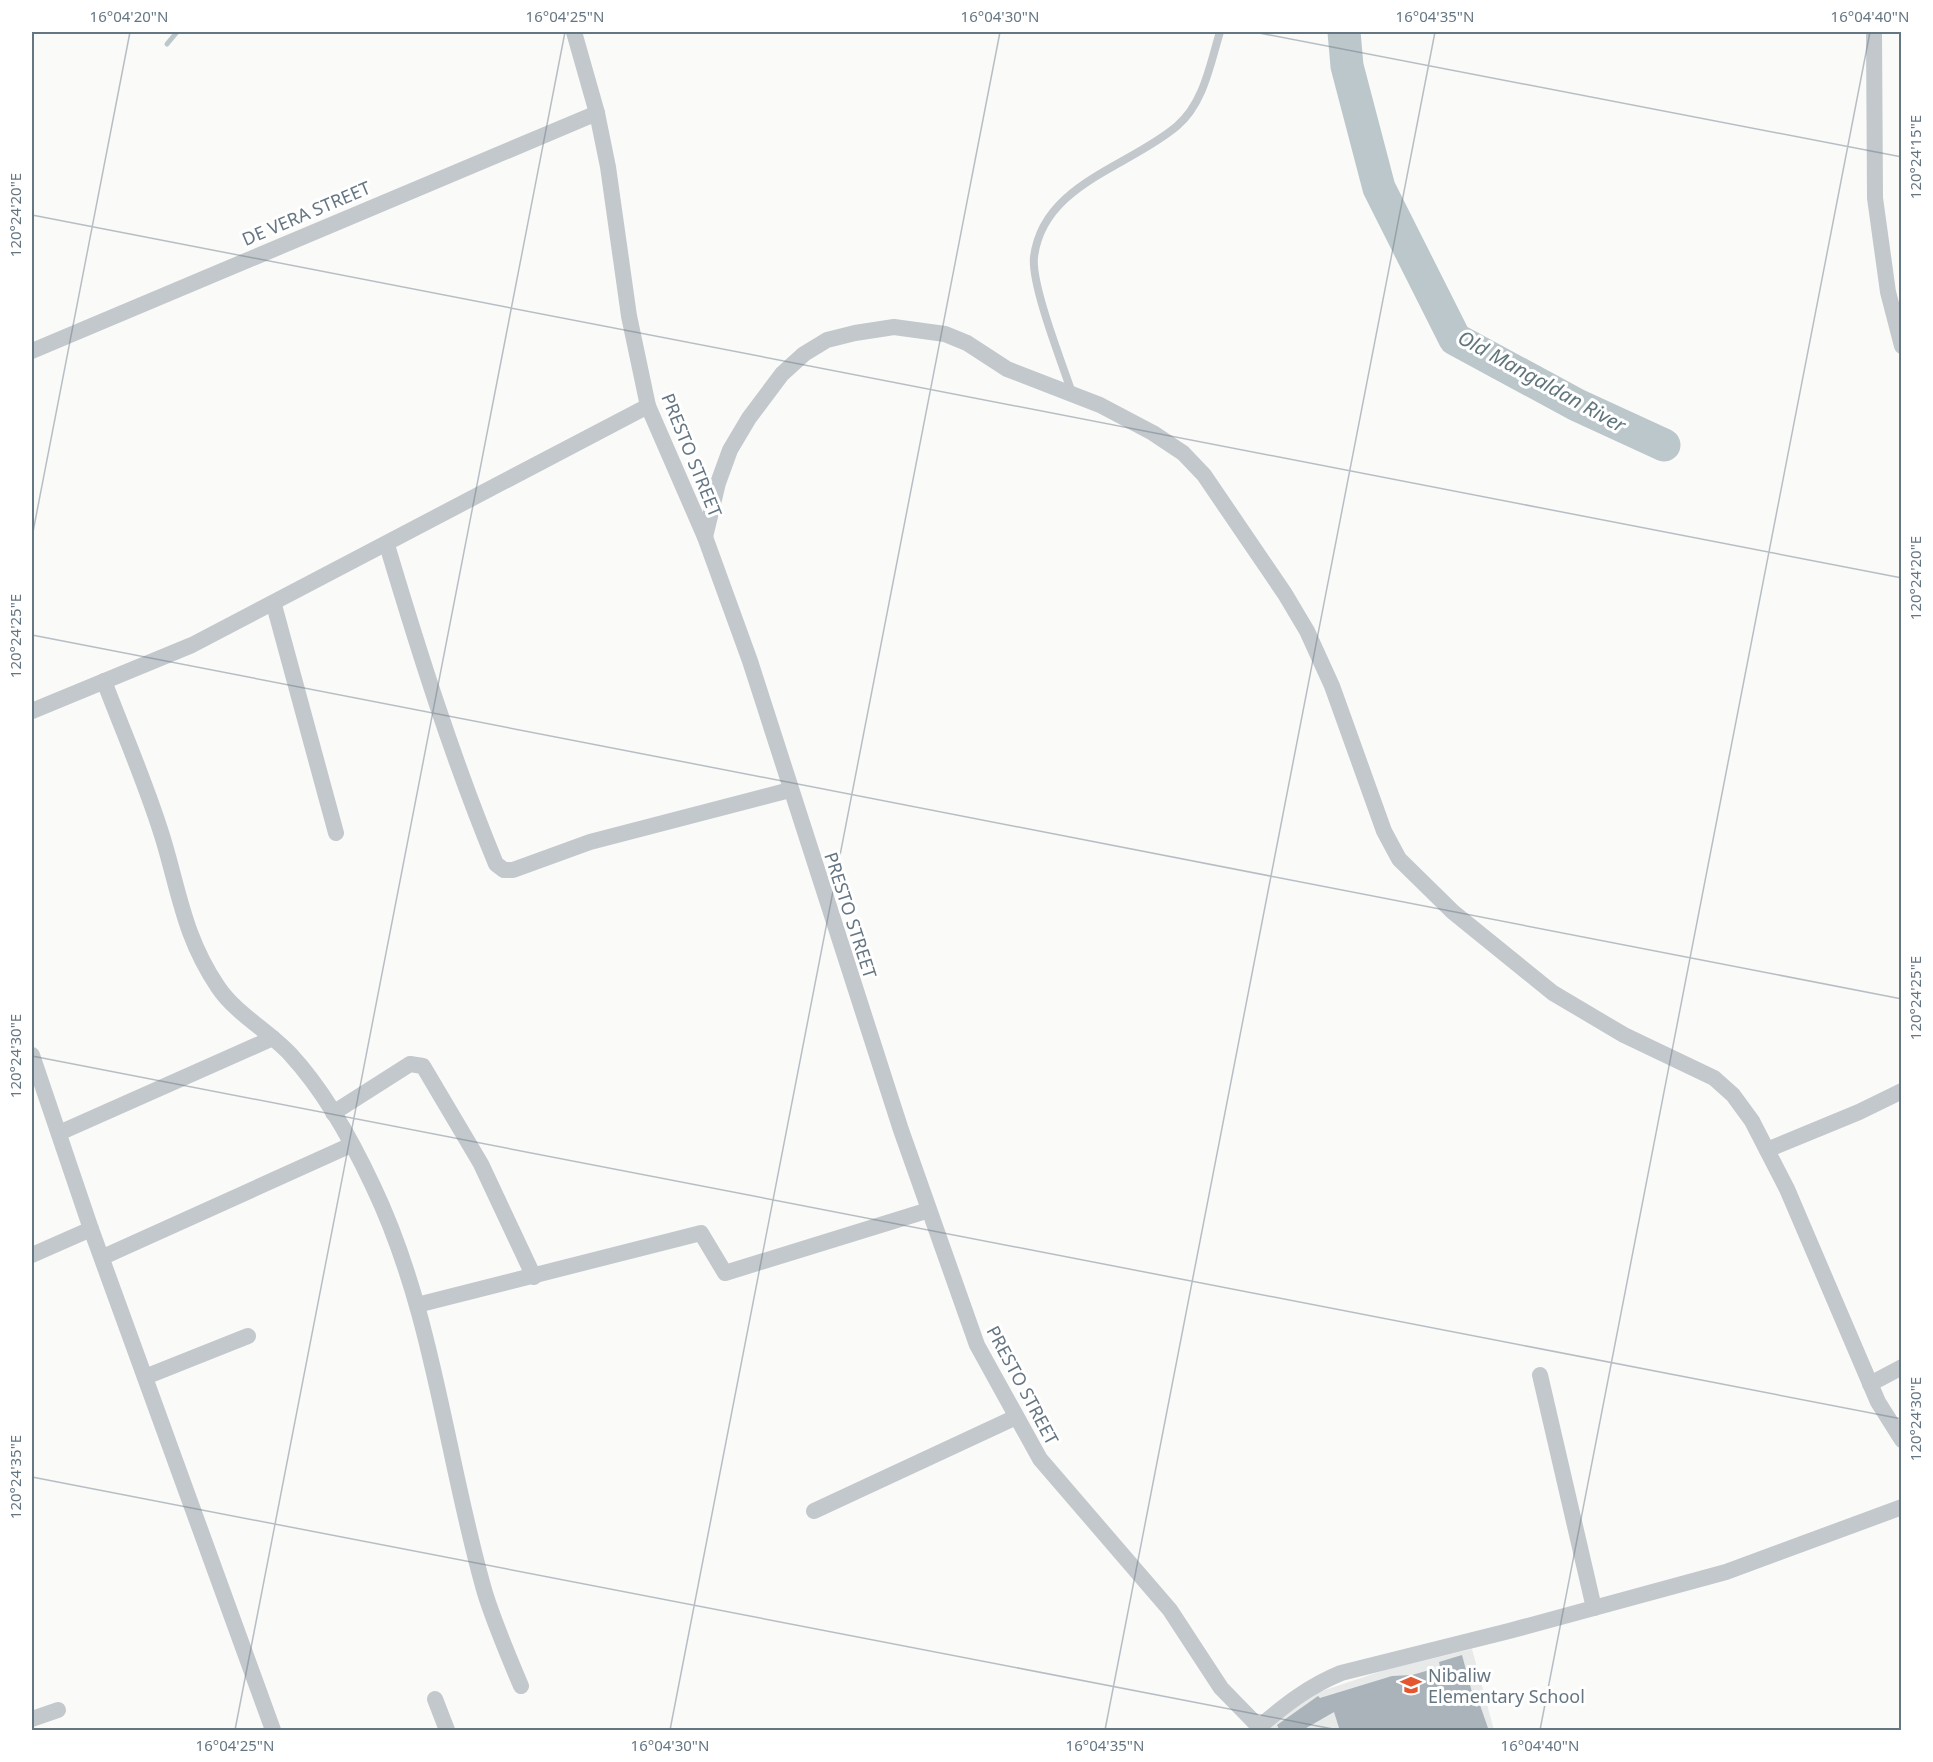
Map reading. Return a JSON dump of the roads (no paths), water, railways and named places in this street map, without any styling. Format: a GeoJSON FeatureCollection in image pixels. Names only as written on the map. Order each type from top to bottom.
{"type":"FeatureCollection","features":[{"type":"Feature","properties":{"kind":"street","name":"PRESTO STREET"},"geometry":{"type":"LineString","coordinates":[[574,32],[597,113],[608,167],[629,316],[648,406],[705,537],[750,661],[790,790],[929,1210],[977,1345],[1025,1436],[1053,1476],[1121,1551],[1170,1610],[1221,1688],[1260,1729]]}},
{"type":"Feature","properties":{"kind":"street"},"geometry":{"type":"LineString","coordinates":[[1875,32],[1875,198],[1888,292],[1902,346]]}},
{"type":"Feature","properties":{"kind":"street","name":"DE VERA STREET"},"geometry":{"type":"LineString","coordinates":[[32,351],[597,113]]}},
{"type":"Feature","properties":{"kind":"street"},"geometry":{"type":"LineString","coordinates":[[705,537],[718,483],[730,450],[749,418],[782,374],[804,354],[827,340],[855,333],[894,327],[945,334],[967,343],[1007,369],[1072,394],[1153,433],[1183,453],[1204,475],[1285,594],[1306,631],[1332,686],[1384,831],[1398,859],[1453,912],[1553,993],[1624,1035],[1714,1078],[1733,1095],[1752,1121],[1787,1189],[1870,1384],[1894,1431],[1902,1440]]}},
{"type":"Feature","properties":{"kind":"street"},"geometry":{"type":"LineString","coordinates":[[32,711],[183,650],[274,605],[648,406]]}},
{"type":"Feature","properties":{"kind":"street"},"geometry":{"type":"LineString","coordinates":[[387,544],[452,748],[483,834],[500,868],[513,870],[590,842],[790,790]]}},
{"type":"Feature","properties":{"kind":"street"},"geometry":{"type":"LineString","coordinates":[[274,605],[336,833]]}},
{"type":"Feature","properties":{"kind":"street"},"geometry":{"type":"LineString","coordinates":[[104,681],[164,842],[179,904],[190,934],[220,989],[273,1038],[308,1075],[351,1145],[387,1219],[417,1305],[486,1593],[521,1686]]}},
{"type":"Feature","properties":{"kind":"street"},"geometry":{"type":"LineString","coordinates":[[59,1133],[273,1038]]}},
{"type":"Feature","properties":{"kind":"street"},"geometry":{"type":"LineString","coordinates":[[32,1055],[91,1229],[273,1731]]}},
{"type":"Feature","properties":{"kind":"street"},"geometry":{"type":"LineString","coordinates":[[333,1113],[410,1064],[423,1066],[481,1164],[534,1277]]}},
{"type":"Feature","properties":{"kind":"street"},"geometry":{"type":"LineString","coordinates":[[1767,1150],[1859,1112],[1902,1091]]}},
{"type":"Feature","properties":{"kind":"street"},"geometry":{"type":"LineString","coordinates":[[103,1257],[351,1145]]}},
{"type":"Feature","properties":{"kind":"street"},"geometry":{"type":"LineString","coordinates":[[417,1305],[702,1233],[725,1273],[929,1210]]}},
{"type":"Feature","properties":{"kind":"street"},"geometry":{"type":"LineString","coordinates":[[32,1255],[91,1229]]}},
{"type":"Feature","properties":{"kind":"street"},"geometry":{"type":"LineString","coordinates":[[145,1377],[248,1336]]}},
{"type":"Feature","properties":{"kind":"street"},"geometry":{"type":"LineString","coordinates":[[1870,1384],[1902,1367]]}},
{"type":"Feature","properties":{"kind":"street"},"geometry":{"type":"LineString","coordinates":[[1540,1375],[1578,1547],[1594,1608]]}},
{"type":"Feature","properties":{"kind":"street"},"geometry":{"type":"LineString","coordinates":[[814,1511],[1016,1417]]}},
{"type":"Feature","properties":{"kind":"street"},"geometry":{"type":"LineString","coordinates":[[1260,1729],[1307,1689],[1341,1673],[1726,1572],[1902,1507]]}},
{"type":"Feature","properties":{"kind":"street"},"geometry":{"type":"LineString","coordinates":[[435,1699],[447,1731]]}},
{"type":"Feature","properties":{"kind":"street"},"geometry":{"type":"LineString","coordinates":[[32,1719],[58,1710]]}},
{"type":"Feature","properties":{"kind":"lane"},"geometry":{"type":"LineString","coordinates":[[1072,394],[1035,279],[1034,258],[1044,225],[1066,197],[1177,126],[1199,97],[1220,32]]}},
{"type":"Feature","properties":{"kind":"waterway","name":"Old Mangaldan River"},"geometry":{"type":"LineString","coordinates":[[167,44],[177,32]]}},
{"type":"Feature","properties":{"kind":"waterway","name":"Old Mangaldan River"},"geometry":{"type":"LineString","coordinates":[[1344,32],[1347,66],[1379,188],[1455,339],[1577,405],[1664,445]]}},
{"type":"Feature","properties":{"kind":"place","name":"Nibaliw Elementary School"},"geometry":{"type":"Point","coordinates":[1411,1685]}}]}
